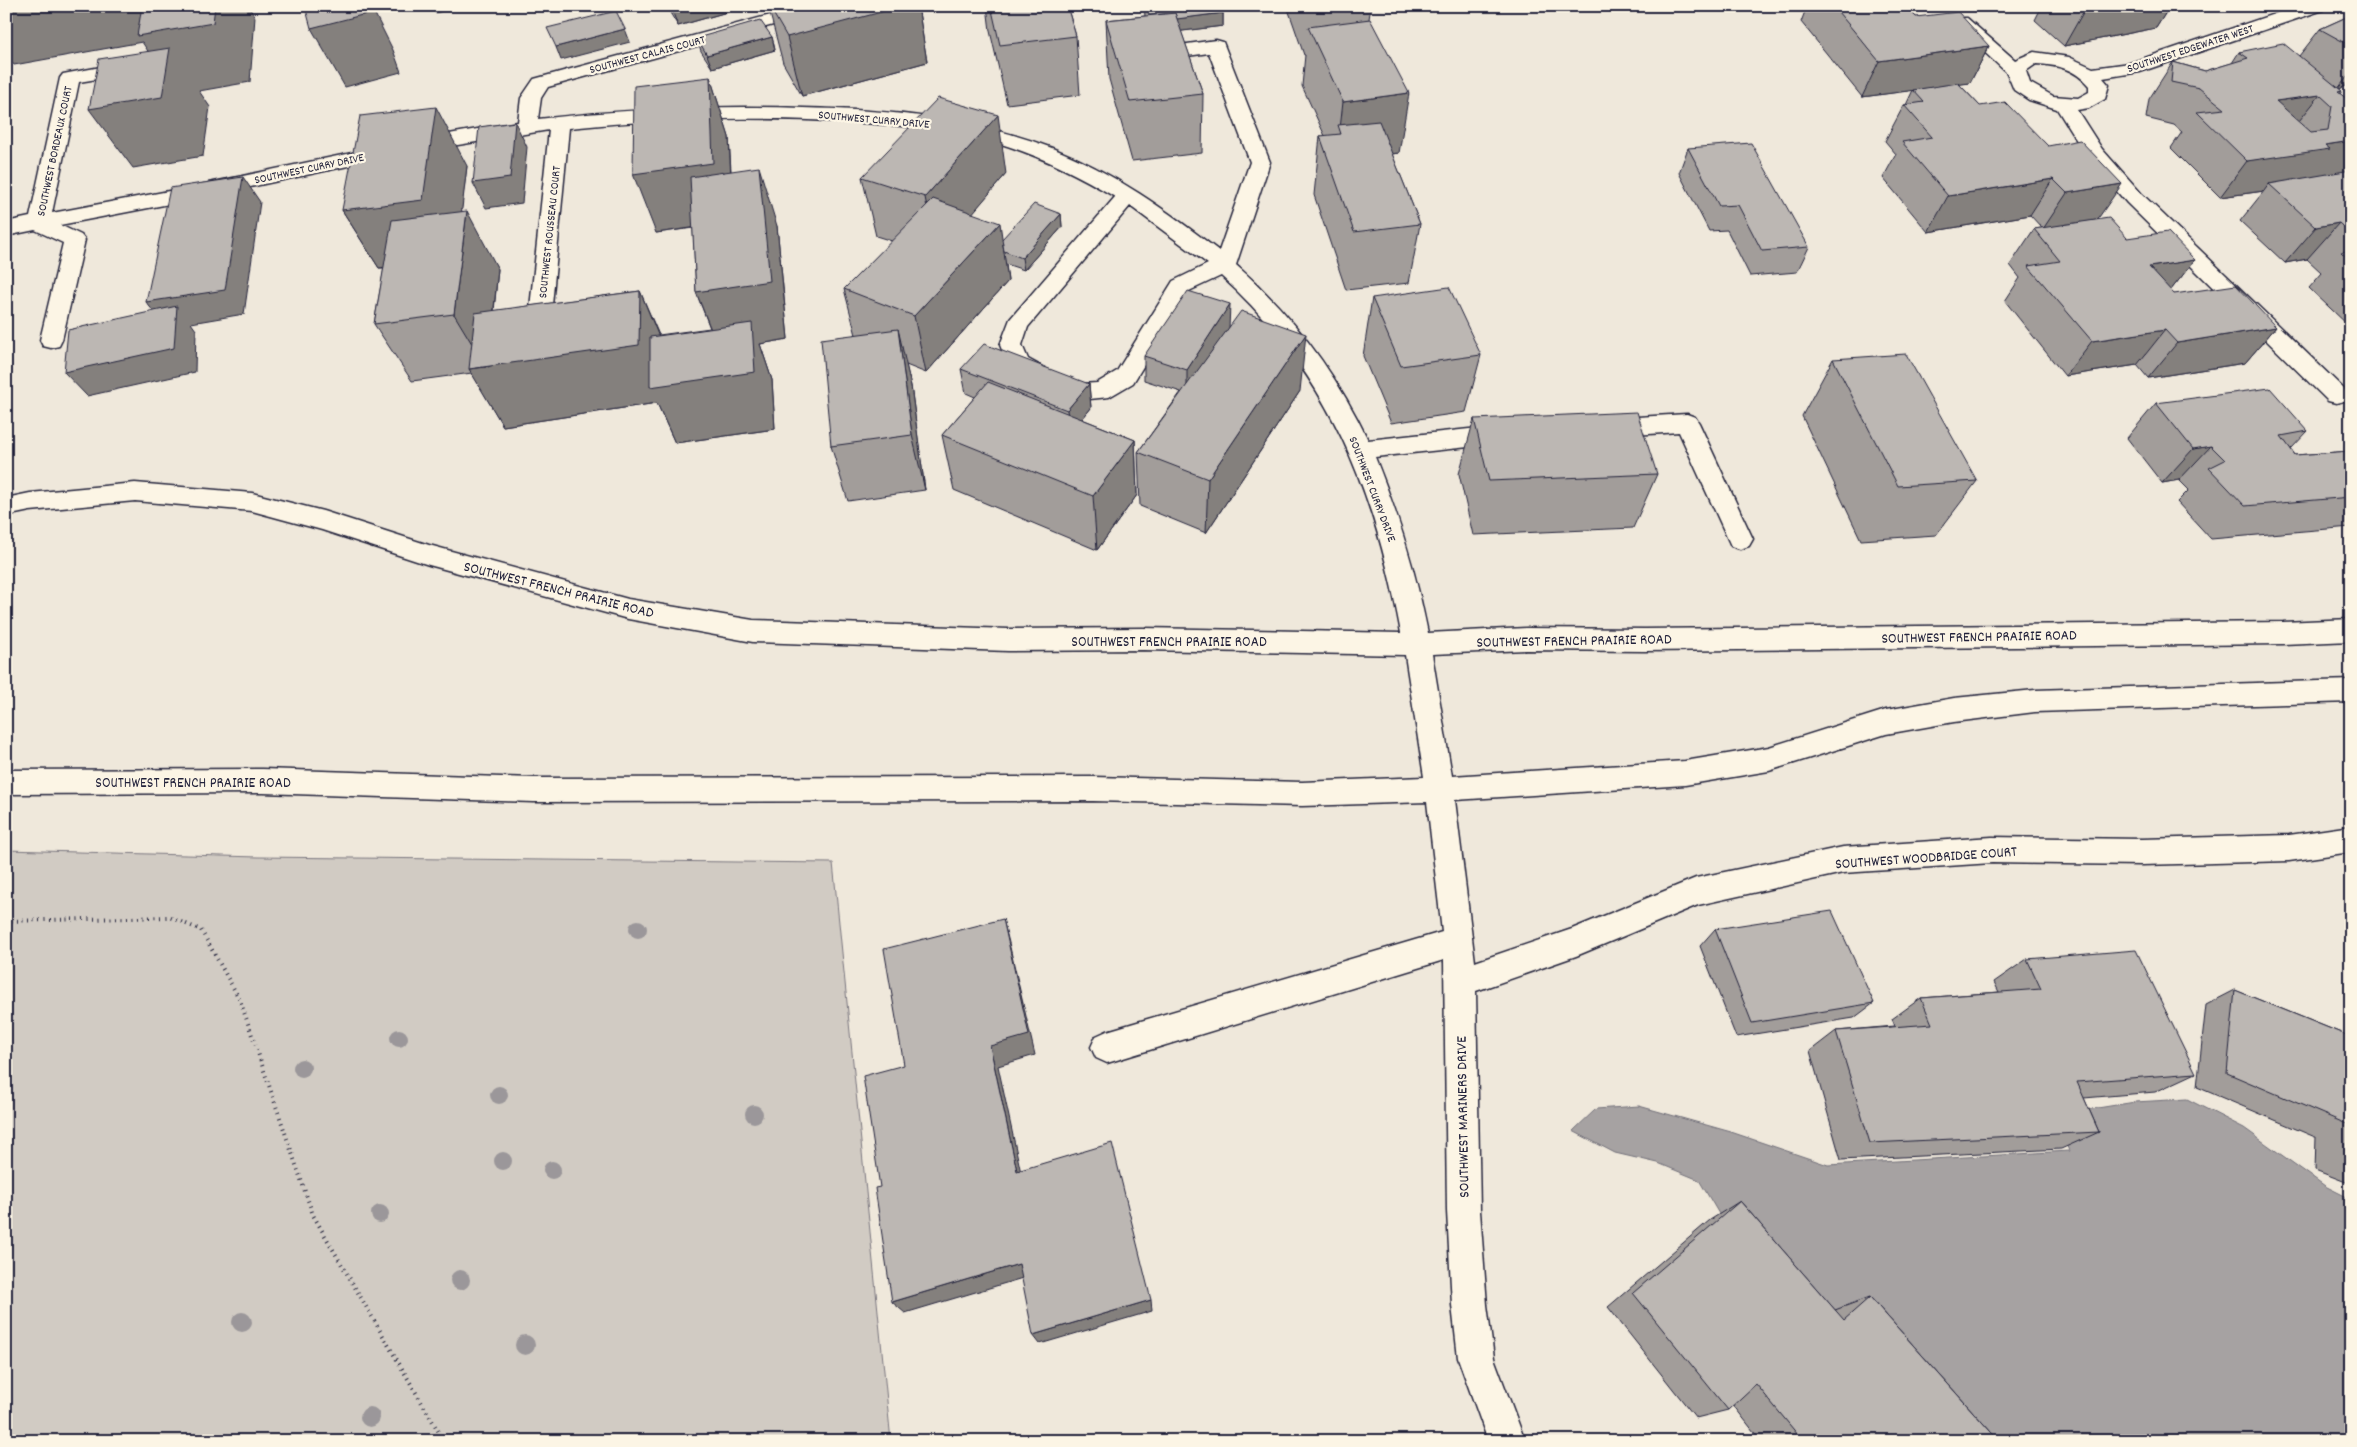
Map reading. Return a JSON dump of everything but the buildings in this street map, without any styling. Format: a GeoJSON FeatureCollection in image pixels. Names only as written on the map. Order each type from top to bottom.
{"type":"FeatureCollection","features":[{"type":"Feature","properties":{"kind":"street","name":"SOUTHWEST EDGEWATER WEST"},"geometry":{"type":"LineString","coordinates":[[2091,74],[2133,68],[2317,6]]}},
{"type":"Feature","properties":{"kind":"street","name":"SOUTHWEST CALAIS COURT"},"geometry":{"type":"LineString","coordinates":[[528,127],[530,98],[533,89],[540,83],[800,12]]}},
{"type":"Feature","properties":{"kind":"street"},"geometry":{"type":"LineString","coordinates":[[1956,18],[2016,71],[2021,86],[2036,96],[2064,104],[2082,104],[2098,95],[2099,85],[2091,74],[2076,65],[2058,59],[2034,58],[2022,63],[2016,71]]}},
{"type":"Feature","properties":{"kind":"street"},"geometry":{"type":"LineString","coordinates":[[1127,196],[1018,324],[1011,345],[1018,364],[1049,381],[1080,392],[1101,391],[1125,377],[1181,286],[1225,265],[1260,162],[1216,46],[1130,58]]}},
{"type":"Feature","properties":{"kind":"street","name":"SOUTHWEST BORDEAUX COURT"},"geometry":{"type":"LineString","coordinates":[[39,223],[70,78],[147,65]]}},
{"type":"Feature","properties":{"kind":"street"},"geometry":{"type":"LineString","coordinates":[[2064,104],[2094,153],[2134,198],[2336,395]]}},
{"type":"Feature","properties":{"kind":"street","name":"SOUTHWEST CURRY DRIVE"},"geometry":{"type":"LineString","coordinates":[[6,229],[135,206],[412,146],[528,127],[631,116],[750,112],[870,117],[937,124],[1001,137],[1032,147],[1091,173],[1172,225],[1225,265],[1301,347],[1324,378],[1361,450],[1391,531],[1417,644],[1438,789]]}},
{"type":"Feature","properties":{"kind":"street","name":"SOUTHWEST ROUSSEAU COURT"},"geometry":{"type":"LineString","coordinates":[[560,123],[541,308],[557,319],[591,316]]}},
{"type":"Feature","properties":{"kind":"street"},"geometry":{"type":"LineString","coordinates":[[39,223],[74,240],[51,340]]}},
{"type":"Feature","properties":{"kind":"street"},"geometry":{"type":"LineString","coordinates":[[1580,429],[1687,423],[1740,539]]}},
{"type":"Feature","properties":{"kind":"street"},"geometry":{"type":"LineString","coordinates":[[1361,450],[1532,432]]}},
{"type":"Feature","properties":{"kind":"street","name":"SOUTHWEST FRENCH PRAIRIE ROAD"},"geometry":{"type":"LineString","coordinates":[[6,507],[30,502],[135,492],[252,502],[323,521],[429,555],[628,609],[753,631],[1008,640],[1417,644],[1526,638],[1645,640],[2274,633],[2351,630]]}},
{"type":"Feature","properties":{"kind":"street","name":"SOUTHWEST FRENCH PRAIRIE ROAD"},"geometry":{"type":"LineString","coordinates":[[6,782],[263,781],[534,790],[1093,789],[1302,794],[1438,789],[1685,773],[1769,759],[1886,722],[1954,710],[2035,701],[2107,697],[2351,691]]}},
{"type":"Feature","properties":{"kind":"street","name":"SOUTHWEST MARINERS DRIVE"},"geometry":{"type":"LineString","coordinates":[[1438,789],[1456,922],[1460,982],[1464,1269],[1476,1356],[1507,1441]]}},
{"type":"Feature","properties":{"kind":"street","name":"SOUTHWEST WOODBRIDGE COURT"},"geometry":{"type":"LineString","coordinates":[[1460,982],[1576,942],[1696,892],[1843,860],[1992,850],[2142,852],[2289,848],[2351,839]]}},
{"type":"Feature","properties":{"kind":"street"},"geometry":{"type":"LineString","coordinates":[[1107,1047],[1457,942]]}},
{"type":"Feature","properties":{"kind":"path"},"geometry":{"type":"LineString","coordinates":[[6,920],[169,917],[201,930],[240,1000],[313,1215],[444,1441]]}},
{"type":"Feature","properties":{"kind":"shaded area"},"geometry":{"type":"Polygon","coordinates":[[[6,850],[258,857],[833,863],[891,1441],[6,1441],[6,850]]]}},
{"type":"Feature","properties":{"kind":"shaded area"},"geometry":{"type":"Polygon","coordinates":[[[2187,1099],[2244,1128],[2325,1186],[2351,1199],[2351,1441],[1949,1441],[1722,1219],[1699,1180],[1658,1163],[1615,1153],[1573,1131],[1596,1109],[1639,1106],[1731,1132],[1828,1165],[2069,1151],[2054,1115],[2135,1102],[2187,1099]]]}}]}
